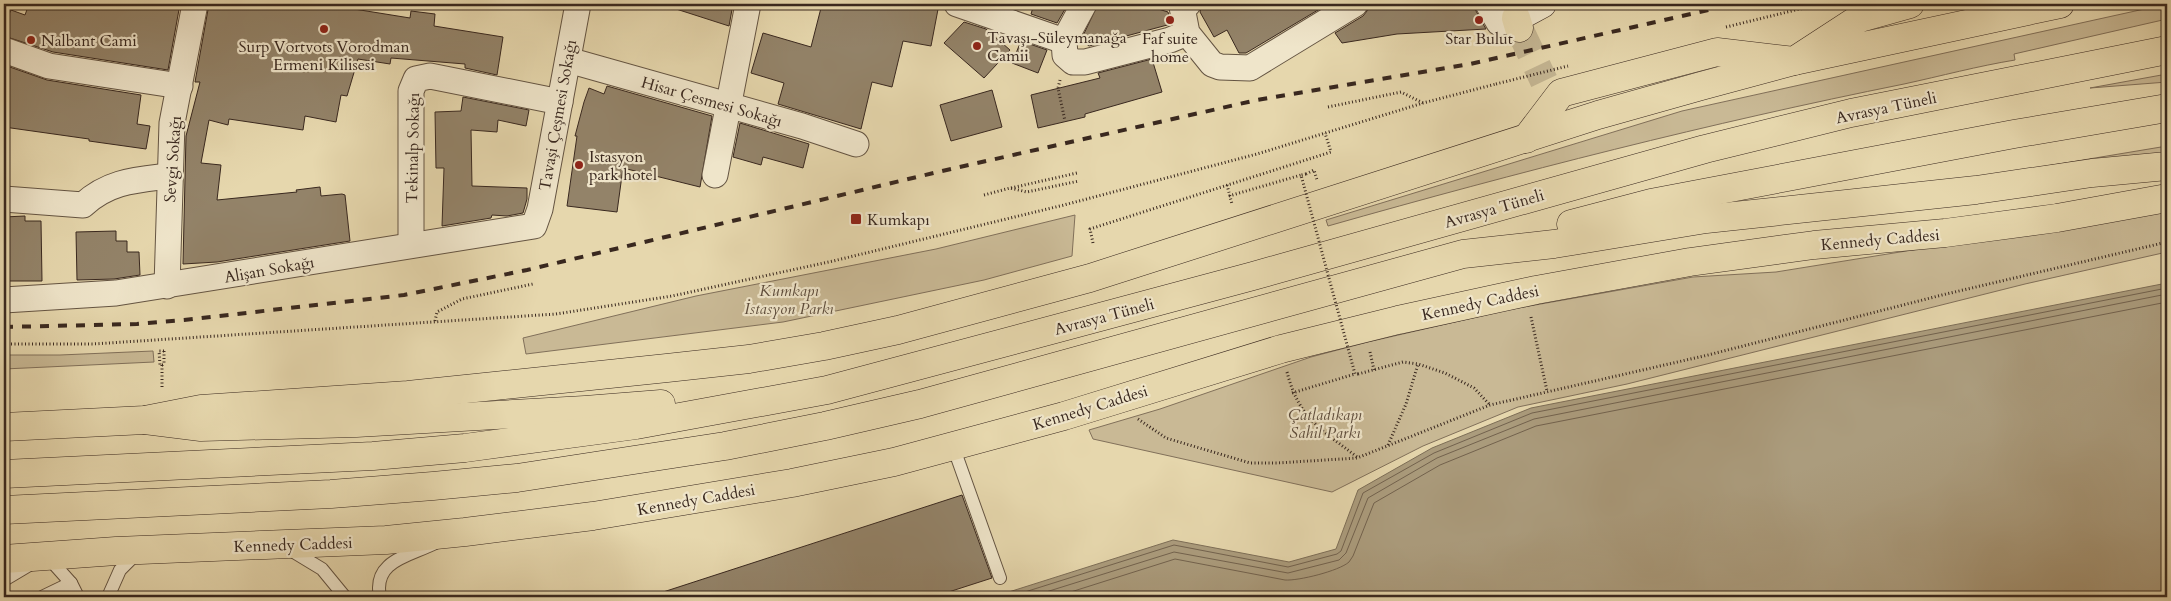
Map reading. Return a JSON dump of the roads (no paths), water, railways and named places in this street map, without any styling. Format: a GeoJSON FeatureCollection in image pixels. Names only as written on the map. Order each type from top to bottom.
{"type":"FeatureCollection","features":[{"type":"Feature","properties":{"kind":"main road"},"geometry":{"type":"LineString","coordinates":[[1526,138],[1553,87],[1717,52],[1794,61],[1860,18],[1910,4]]}},
{"type":"Feature","properties":{"kind":"main road"},"geometry":{"type":"LineString","coordinates":[[4,427],[145,420],[201,408],[417,394],[750,359],[824,346],[898,330],[1090,278],[1526,138],[1794,61],[2060,4]]}},
{"type":"Feature","properties":{"kind":"main road","name":"Avrasya Tüneli"},"geometry":{"type":"LineString","coordinates":[[827,390],[1253,276],[1705,148],[1851,113],[2167,50]]}},
{"type":"Feature","properties":{"kind":"main road"},"geometry":{"type":"LineString","coordinates":[[4,510],[331,494],[517,478],[716,448],[920,404],[1651,203],[2014,134],[2167,108]]}},
{"type":"Feature","properties":{"kind":"main road"},"geometry":{"type":"LineString","coordinates":[[1463,254],[1554,244],[1706,219],[1976,190],[2092,173],[2167,166]]}},
{"type":"Feature","properties":{"kind":"main road","name":"Kennedy Caddesi"},"geometry":{"type":"LineString","coordinates":[[4,559],[140,550],[386,540],[452,534],[593,516],[792,483],[894,462],[1064,416],[1281,349],[1398,320],[1526,292],[1690,262],[1814,245],[1945,233],[2057,218],[2167,198]]}},
{"type":"Feature","properties":{"kind":"main road"},"geometry":{"type":"LineString","coordinates":[[145,420],[202,427],[356,422],[585,410],[827,390]]}},
{"type":"Feature","properties":{"kind":"main road"},"geometry":{"type":"LineString","coordinates":[[4,474],[373,456],[465,448],[636,425],[827,390]]}},
{"type":"Feature","properties":{"kind":"street","name":"Sevgi Sokağı"},"geometry":{"type":"LineString","coordinates":[[167,286],[172,123],[195,4]]}},
{"type":"Feature","properties":{"kind":"street","name":"Tavaşi Çeşmesi Sokağı"},"geometry":{"type":"LineString","coordinates":[[534,226],[540,209],[578,4]]}},
{"type":"Feature","properties":{"kind":"street"},"geometry":{"type":"LineString","coordinates":[[715,175],[748,4]]}},
{"type":"Feature","properties":{"kind":"street"},"geometry":{"type":"LineString","coordinates":[[1084,4],[1064,41],[1065,55],[1073,62],[1085,62],[1170,40],[1187,33]]}},
{"type":"Feature","properties":{"kind":"street"},"geometry":{"type":"LineString","coordinates":[[1185,6],[1187,33],[1212,64],[1220,67],[1250,68],[1324,12],[1356,4]]}},
{"type":"Feature","properties":{"kind":"street"},"geometry":{"type":"LineString","coordinates":[[1488,4],[1499,23],[1517,23],[1542,4]]}},
{"type":"Feature","properties":{"kind":"street"},"geometry":{"type":"LineString","coordinates":[[964,5],[1064,41]]}},
{"type":"Feature","properties":{"kind":"street"},"geometry":{"type":"LineString","coordinates":[[4,50],[49,66],[180,86]]}},
{"type":"Feature","properties":{"kind":"street","name":"Hisar Çesmesi Sokağı"},"geometry":{"type":"LineString","coordinates":[[568,60],[802,126],[856,144]]}},
{"type":"Feature","properties":{"kind":"street","name":"Tekinalp Sokağı"},"geometry":{"type":"LineString","coordinates":[[411,245],[411,91],[416,79],[430,76],[560,102]]}},
{"type":"Feature","properties":{"kind":"street"},"geometry":{"type":"LineString","coordinates":[[4,199],[83,205],[94,194],[111,185],[169,176]]}},
{"type":"Feature","properties":{"kind":"street","name":"Alişan Sokağı"},"geometry":{"type":"LineString","coordinates":[[4,300],[116,294],[534,226]]}},
{"type":"Feature","properties":{"kind":"lane"},"geometry":{"type":"LineString","coordinates":[[953,446],[1000,578]]}},
{"type":"Feature","properties":{"kind":"lane"},"geometry":{"type":"LineString","coordinates":[[380,597],[378,584],[384,569],[398,558],[422,550],[452,534]]}},
{"type":"Feature","properties":{"kind":"lane"},"geometry":{"type":"LineString","coordinates":[[280,544],[322,569],[345,597]]}},
{"type":"Feature","properties":{"kind":"lane"},"geometry":{"type":"LineString","coordinates":[[108,597],[120,570],[140,550]]}},
{"type":"Feature","properties":{"kind":"lane"},"geometry":{"type":"LineString","coordinates":[[4,580],[46,556],[71,583],[78,597]]}},
{"type":"Feature","properties":{"kind":"lane"},"geometry":{"type":"LineString","coordinates":[[42,597],[71,583]]}},
{"type":"Feature","properties":{"kind":"water"},"geometry":{"type":"Polygon","coordinates":[[[2167,283],[2167,597],[993,597],[1173,540],[1289,562],[1336,549],[1358,490],[1432,448],[1531,408],[2167,283]]]}},
{"type":"Feature","properties":{"kind":"tunnel"},"geometry":{"type":"LineString","coordinates":[[1519,28],[1544,81]]}},
{"type":"Feature","properties":{"kind":"railway"},"geometry":{"type":"LineString","coordinates":[[4,327],[137,324],[404,295],[527,270],[942,171],[1257,100],[1470,64],[1735,4]]}},
{"type":"Feature","properties":{"kind":"place","name":"Faf suite home"},"geometry":{"type":"Point","coordinates":[1170,20]}},
{"type":"Feature","properties":{"kind":"place","name":"Star Bulut"},"geometry":{"type":"Point","coordinates":[1479,20]}},
{"type":"Feature","properties":{"kind":"place","name":"Surp Vortvots Vorodman Ermeni Kilisesi"},"geometry":{"type":"Point","coordinates":[324,29]}},
{"type":"Feature","properties":{"kind":"place","name":"Nalbant Cami"},"geometry":{"type":"Point","coordinates":[31,40]}},
{"type":"Feature","properties":{"kind":"place","name":"Tavaşı-Süleymanağa Camii"},"geometry":{"type":"Point","coordinates":[977,46]}},
{"type":"Feature","properties":{"kind":"place","name":"Istasyon park hotel"},"geometry":{"type":"Point","coordinates":[579,165]}},
{"type":"Feature","properties":{"kind":"place","name":"Kumkapı"},"geometry":{"type":"Point","coordinates":[856,219]}},
{"type":"Feature","properties":{"kind":"park label","name":"Kumkapı İstasyon Parkı"},"geometry":{"type":"Point","coordinates":[789,299]}},
{"type":"Feature","properties":{"kind":"park label","name":"Çatladıkapı Sahil Parkı"},"geometry":{"type":"Point","coordinates":[1325,423]}}]}
